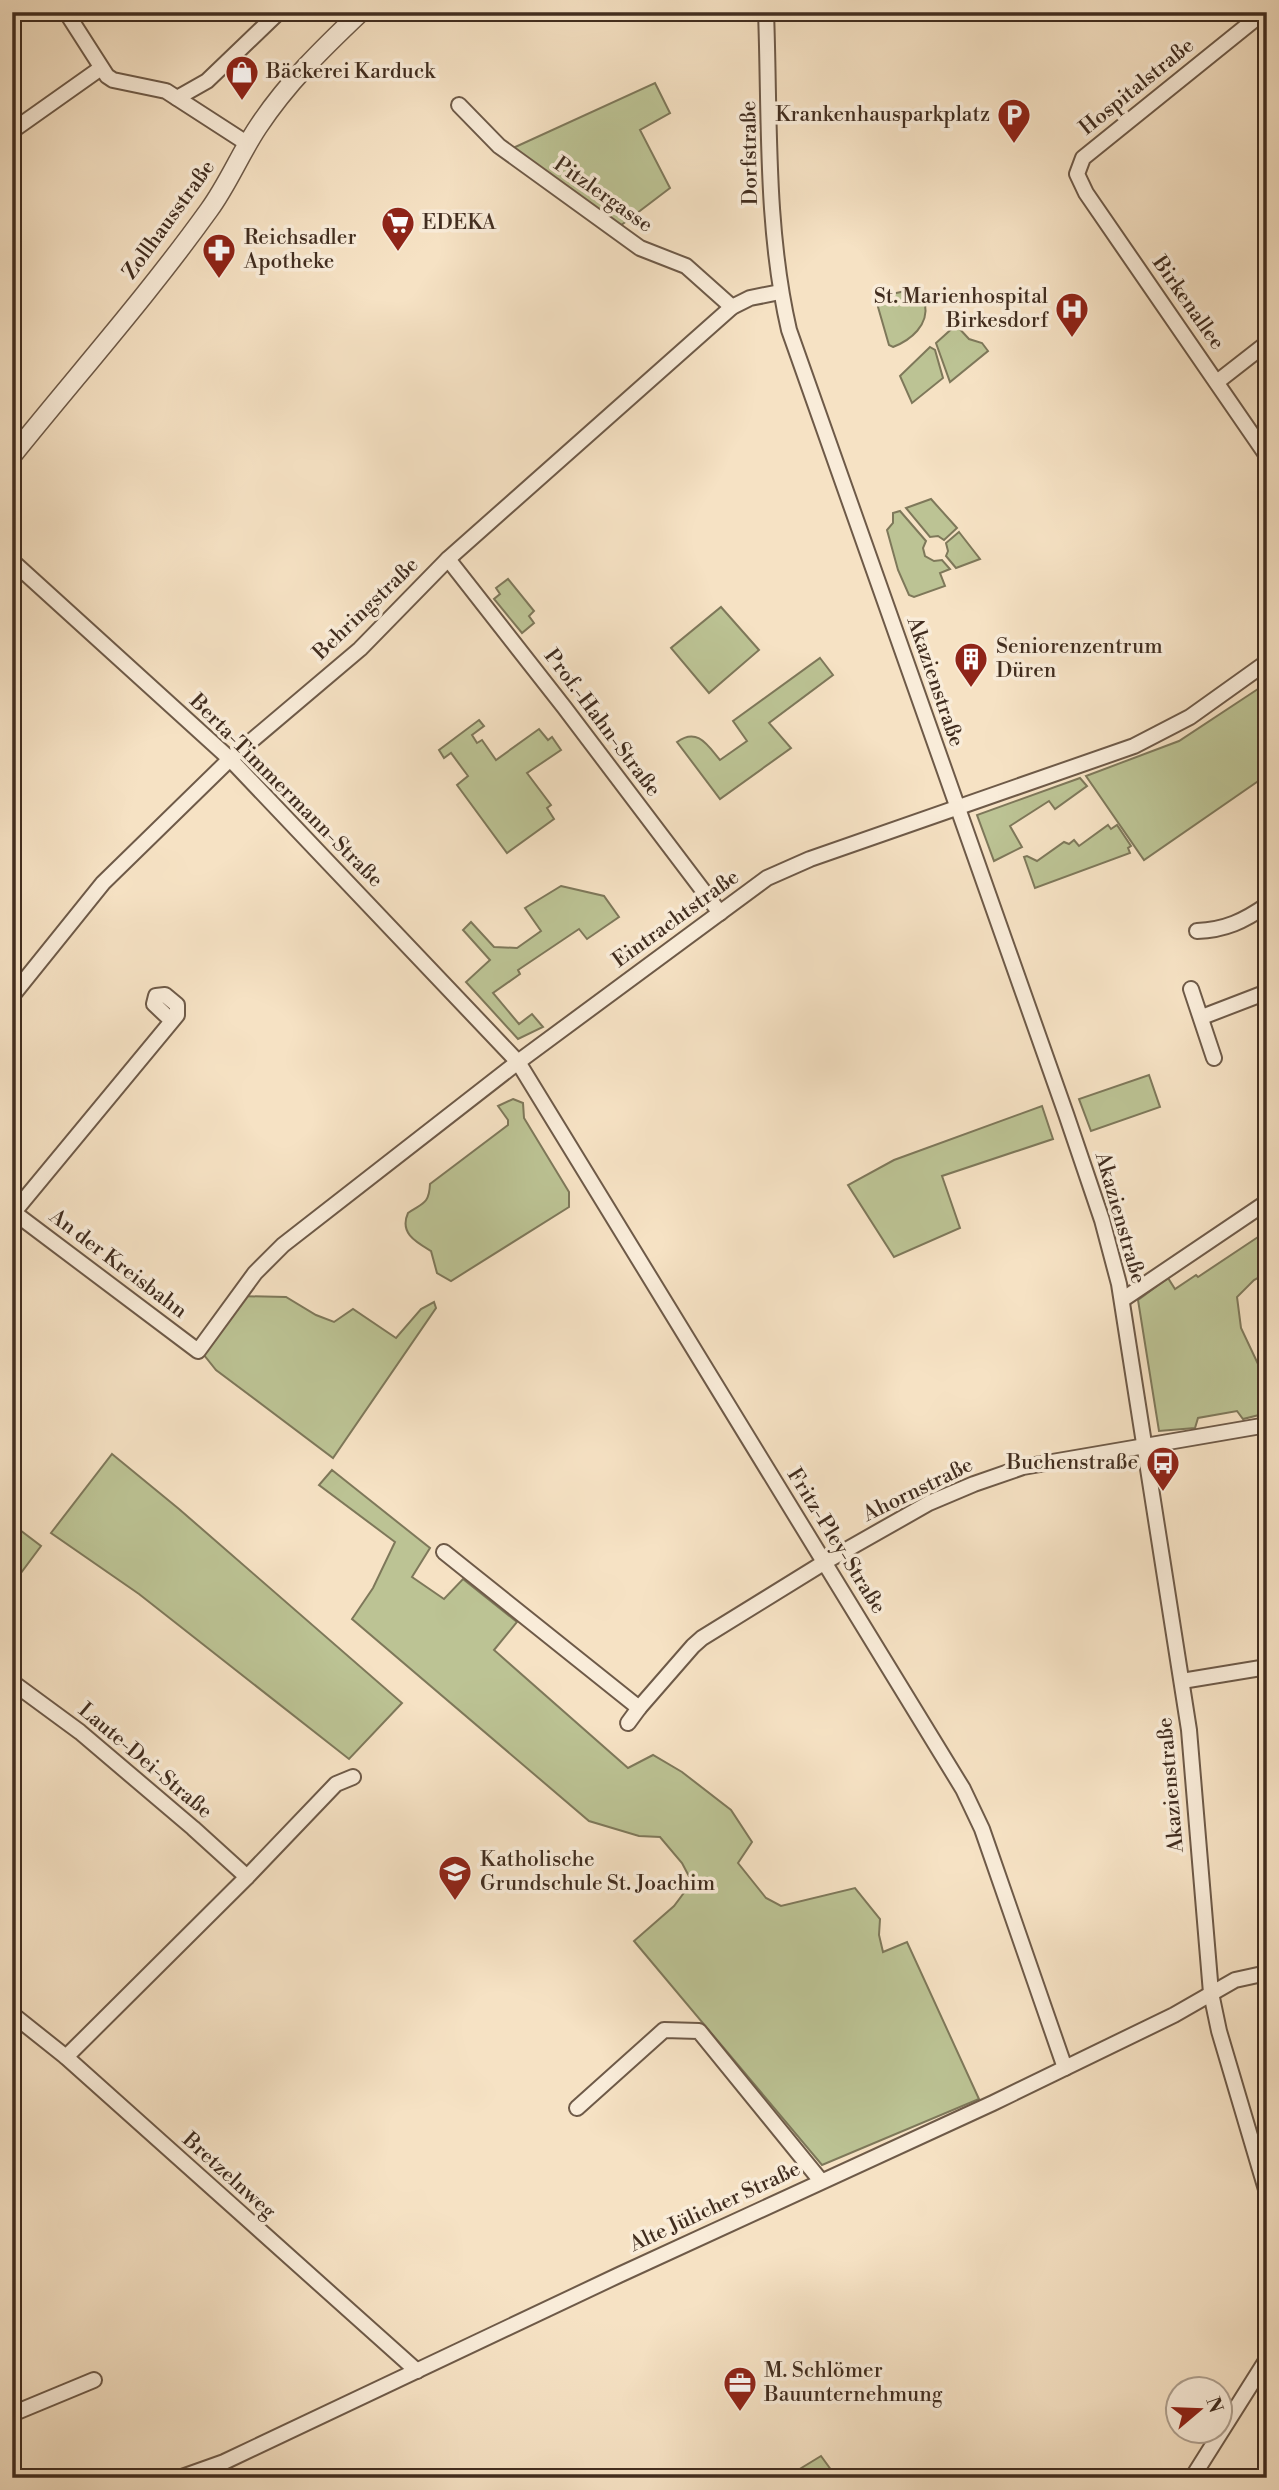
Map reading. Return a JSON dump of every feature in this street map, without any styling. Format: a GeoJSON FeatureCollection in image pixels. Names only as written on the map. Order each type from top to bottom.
{"type":"FeatureCollection","features":[{"type":"Feature","properties":{"kind":"street"},"geometry":{"type":"LineString","coordinates":[[66,12],[107,76],[114,80],[166,91],[248,144]]}},
{"type":"Feature","properties":{"kind":"street"},"geometry":{"type":"LineString","coordinates":[[177,98],[207,81],[279,12]]}},
{"type":"Feature","properties":{"kind":"street","name":"Zollhausstraße"},"geometry":{"type":"LineString","coordinates":[[12,456],[210,208],[277,100],[302,70],[361,12]]}},
{"type":"Feature","properties":{"kind":"street","name":"Dorfstraße"},"geometry":{"type":"LineString","coordinates":[[766,12],[772,217],[780,292]]}},
{"type":"Feature","properties":{"kind":"street","name":"Hospitalstraße"},"geometry":{"type":"LineString","coordinates":[[1077,174],[1083,158],[1264,12]]}},
{"type":"Feature","properties":{"kind":"street"},"geometry":{"type":"LineString","coordinates":[[12,131],[101,68]]}},
{"type":"Feature","properties":{"kind":"street","name":"Pitzlergasse"},"geometry":{"type":"LineString","coordinates":[[459,105],[499,146],[640,248],[686,266],[732,307]]}},
{"type":"Feature","properties":{"kind":"street","name":"Birkenallee"},"geometry":{"type":"LineString","coordinates":[[1077,174],[1086,193],[1267,456]]}},
{"type":"Feature","properties":{"kind":"street","name":"Behringstraße"},"geometry":{"type":"LineString","coordinates":[[12,996],[103,883],[230,759],[360,649],[448,559],[732,307],[750,298],[780,292]]}},
{"type":"Feature","properties":{"kind":"street","name":"Akazienstraße"},"geometry":{"type":"LineString","coordinates":[[780,292],[789,330],[806,380],[1102,1220],[1112,1255],[1122,1300],[1182,1681],[1211,1993],[1219,2031],[1267,2193]]}},
{"type":"Feature","properties":{"kind":"street"},"geometry":{"type":"LineString","coordinates":[[1217,382],[1267,343]]}},
{"type":"Feature","properties":{"kind":"street","name":"Prof.-Hahn-Straße"},"geometry":{"type":"LineString","coordinates":[[448,559],[720,913]]}},
{"type":"Feature","properties":{"kind":"street","name":"Berta-Timmermann-Straße"},"geometry":{"type":"LineString","coordinates":[[12,561],[230,759],[519,1062]]}},
{"type":"Feature","properties":{"kind":"street","name":"Eintrachtstraße"},"geometry":{"type":"LineString","coordinates":[[198,1351],[255,1273],[283,1245],[519,1062],[767,878],[786,868],[956,806],[1134,746],[1189,718],[1267,662]]}},
{"type":"Feature","properties":{"kind":"street"},"geometry":{"type":"LineString","coordinates":[[1197,932],[1217,930],[1239,923],[1267,905]]}},
{"type":"Feature","properties":{"kind":"street"},"geometry":{"type":"LineString","coordinates":[[1191,989],[1214,1058]]}},
{"type":"Feature","properties":{"kind":"street"},"geometry":{"type":"LineString","coordinates":[[1202,1017],[1267,992]]}},
{"type":"Feature","properties":{"kind":"street"},"geometry":{"type":"LineString","coordinates":[[13,1212],[172,1021]]}},
{"type":"Feature","properties":{"kind":"street","name":"Fritz-Pley-Straße"},"geometry":{"type":"LineString","coordinates":[[519,1062],[963,1789],[982,1829],[1065,2068]]}},
{"type":"Feature","properties":{"kind":"street"},"geometry":{"type":"LineString","coordinates":[[1122,1300],[1267,1202]]}},
{"type":"Feature","properties":{"kind":"street","name":"An der Kreisbahn"},"geometry":{"type":"LineString","coordinates":[[13,1212],[198,1351]]}},
{"type":"Feature","properties":{"kind":"street"},"geometry":{"type":"LineString","coordinates":[[1143,1446],[1267,1425]]}},
{"type":"Feature","properties":{"kind":"street","name":"Ahornstraße"},"geometry":{"type":"LineString","coordinates":[[628,1723],[702,1638],[825,1562],[929,1503],[1023,1467],[1143,1446]]}},
{"type":"Feature","properties":{"kind":"street"},"geometry":{"type":"LineString","coordinates":[[444,1552],[639,1708]]}},
{"type":"Feature","properties":{"kind":"street"},"geometry":{"type":"LineString","coordinates":[[1182,1681],[1267,1667]]}},
{"type":"Feature","properties":{"kind":"street","name":"Laute-Dei-Straße"},"geometry":{"type":"LineString","coordinates":[[12,1682],[80,1732],[247,1877]]}},
{"type":"Feature","properties":{"kind":"street"},"geometry":{"type":"LineString","coordinates":[[66,2057],[247,1877],[336,1784],[353,1777]]}},
{"type":"Feature","properties":{"kind":"street","name":"Alte Jülicher Straße"},"geometry":{"type":"LineString","coordinates":[[179,2478],[224,2462],[821,2181],[932,2132],[1174,2015],[1235,1980],[1267,1973]]}},
{"type":"Feature","properties":{"kind":"street","name":"Bretzelnweg"},"geometry":{"type":"LineString","coordinates":[[12,2014],[66,2057],[416,2371]]}},
{"type":"Feature","properties":{"kind":"street"},"geometry":{"type":"LineString","coordinates":[[577,2108],[664,2030],[699,2031],[821,2181]]}},
{"type":"Feature","properties":{"kind":"street"},"geometry":{"type":"LineString","coordinates":[[1192,2478],[1267,2359]]}},
{"type":"Feature","properties":{"kind":"street"},"geometry":{"type":"LineString","coordinates":[[12,2414],[94,2380]]}},
{"type":"Feature","properties":{"kind":"green space"},"geometry":{"type":"Polygon","coordinates":[[[655,83],[670,113],[640,130],[670,188],[620,226],[513,148],[655,83]]]}},
{"type":"Feature","properties":{"kind":"green space"},"geometry":{"type":"Polygon","coordinates":[[[910,290],[925,304],[924,319],[912,336],[893,347],[889,345],[878,307],[887,295],[910,290]]]}},
{"type":"Feature","properties":{"kind":"green space"},"geometry":{"type":"Polygon","coordinates":[[[956,325],[969,339],[982,343],[988,351],[950,382],[936,343],[956,325]]]}},
{"type":"Feature","properties":{"kind":"green space"},"geometry":{"type":"Polygon","coordinates":[[[930,347],[935,350],[943,378],[912,403],[900,376],[930,347]]]}},
{"type":"Feature","properties":{"kind":"green space"},"geometry":{"type":"Polygon","coordinates":[[[931,499],[957,528],[944,540],[938,536],[930,537],[906,508],[931,499]]]}},
{"type":"Feature","properties":{"kind":"green space"},"geometry":{"type":"Polygon","coordinates":[[[900,511],[926,541],[923,548],[925,556],[934,561],[942,560],[950,569],[940,573],[945,586],[914,597],[909,595],[898,570],[887,530],[893,523],[893,513],[900,511]]]}},
{"type":"Feature","properties":{"kind":"green space"},"geometry":{"type":"Polygon","coordinates":[[[959,532],[980,559],[956,568],[946,556],[946,543],[959,532]]]}},
{"type":"Feature","properties":{"kind":"green space"},"geometry":{"type":"Polygon","coordinates":[[[508,579],[534,611],[529,616],[534,623],[522,633],[494,599],[500,594],[496,588],[508,579]]]}},
{"type":"Feature","properties":{"kind":"green space"},"geometry":{"type":"Polygon","coordinates":[[[721,607],[759,650],[709,693],[671,648],[721,607]]]}},
{"type":"Feature","properties":{"kind":"green space"},"geometry":{"type":"Polygon","coordinates":[[[820,658],[833,675],[769,723],[791,748],[720,799],[677,742],[684,738],[697,737],[707,744],[720,760],[747,741],[733,721],[820,658]]]}},
{"type":"Feature","properties":{"kind":"green space"},"geometry":{"type":"Polygon","coordinates":[[[1267,683],[1267,701],[1263,704],[1267,710],[1267,775],[1144,860],[1086,776],[1179,741],[1267,683]]]}},
{"type":"Feature","properties":{"kind":"green space"},"geometry":{"type":"Polygon","coordinates":[[[479,720],[484,726],[472,735],[477,743],[482,740],[496,760],[539,729],[548,740],[552,737],[561,750],[527,773],[551,805],[547,808],[554,819],[507,853],[457,785],[468,776],[451,753],[444,758],[439,750],[479,720]]]}},
{"type":"Feature","properties":{"kind":"green space"},"geometry":{"type":"Polygon","coordinates":[[[1080,778],[1087,786],[1055,809],[1049,801],[1010,826],[1022,847],[994,861],[977,815],[1080,778]]]}},
{"type":"Feature","properties":{"kind":"green space"},"geometry":{"type":"Polygon","coordinates":[[[1108,825],[1111,829],[1117,825],[1131,846],[1128,848],[1130,853],[1035,888],[1024,857],[1037,861],[1064,842],[1069,844],[1074,840],[1079,846],[1108,825]]]}},
{"type":"Feature","properties":{"kind":"green space"},"geometry":{"type":"Polygon","coordinates":[[[561,886],[604,896],[619,917],[587,939],[579,929],[518,970],[520,974],[493,993],[519,1024],[532,1014],[543,1027],[518,1039],[466,982],[490,960],[463,930],[471,922],[494,947],[517,948],[541,931],[525,908],[561,886]]]}},
{"type":"Feature","properties":{"kind":"green space"},"geometry":{"type":"Polygon","coordinates":[[[1149,1075],[1160,1107],[1091,1131],[1079,1099],[1149,1075]]]}},
{"type":"Feature","properties":{"kind":"green space"},"geometry":{"type":"Polygon","coordinates":[[[513,1099],[523,1103],[524,1118],[569,1192],[569,1207],[451,1281],[437,1273],[431,1251],[410,1236],[406,1226],[408,1213],[426,1200],[430,1184],[508,1125],[508,1120],[498,1106],[513,1099]]]}},
{"type":"Feature","properties":{"kind":"green space"},"geometry":{"type":"Polygon","coordinates":[[[1042,1106],[1053,1139],[942,1176],[960,1228],[894,1257],[848,1185],[894,1160],[1042,1106]]]}},
{"type":"Feature","properties":{"kind":"green space"},"geometry":{"type":"Polygon","coordinates":[[[1267,1231],[1267,1273],[1254,1280],[1237,1297],[1241,1328],[1267,1383],[1267,1413],[1243,1419],[1237,1411],[1198,1418],[1195,1428],[1159,1431],[1138,1300],[1168,1278],[1175,1289],[1196,1275],[1198,1277],[1267,1231]]]}},
{"type":"Feature","properties":{"kind":"green space"},"geometry":{"type":"Polygon","coordinates":[[[237,1296],[286,1297],[316,1315],[334,1322],[353,1309],[396,1338],[421,1309],[434,1302],[436,1308],[333,1458],[216,1370],[200,1350],[237,1296]]]}},
{"type":"Feature","properties":{"kind":"green space"},"geometry":{"type":"Polygon","coordinates":[[[112,1454],[402,1703],[349,1759],[139,1594],[51,1533],[112,1454]]]}},
{"type":"Feature","properties":{"kind":"green space"},"geometry":{"type":"Polygon","coordinates":[[[332,1470],[430,1548],[412,1577],[444,1599],[463,1579],[517,1622],[494,1650],[628,1768],[653,1755],[682,1772],[731,1810],[752,1842],[738,1863],[766,1898],[781,1906],[855,1888],[880,1919],[879,1935],[883,1952],[907,1942],[979,2099],[822,2165],[634,1941],[674,1906],[692,1882],[682,1863],[660,1837],[639,1836],[589,1821],[352,1619],[373,1588],[395,1542],[319,1485],[332,1470]]]}},
{"type":"Feature","properties":{"kind":"green space"},"geometry":{"type":"Polygon","coordinates":[[[12,1524],[41,1546],[12,1585],[12,1524]]]}},
{"type":"Feature","properties":{"kind":"green space"},"geometry":{"type":"Polygon","coordinates":[[[821,2456],[837,2478],[785,2478],[821,2456]]]}},
{"type":"Feature","properties":{"kind":"place","name":"Bäckerei Karduck"},"geometry":{"type":"Point","coordinates":[242,102]}},
{"type":"Feature","properties":{"kind":"place","name":"Krankenhausparkplatz"},"geometry":{"type":"Point","coordinates":[1014,145]}},
{"type":"Feature","properties":{"kind":"place","name":"EDEKA"},"geometry":{"type":"Point","coordinates":[398,253]}},
{"type":"Feature","properties":{"kind":"place","name":"Reichsadler Apotheke"},"geometry":{"type":"Point","coordinates":[219,280]}},
{"type":"Feature","properties":{"kind":"place","name":"St. Marienhospital Birkesdorf"},"geometry":{"type":"Point","coordinates":[1072,339]}},
{"type":"Feature","properties":{"kind":"place","name":"Seniorenzentrum Düren"},"geometry":{"type":"Point","coordinates":[971,689]}},
{"type":"Feature","properties":{"kind":"place","name":"Buchenstraße"},"geometry":{"type":"Point","coordinates":[1163,1493]}},
{"type":"Feature","properties":{"kind":"place","name":"Katholische Grundschule St. Joachim"},"geometry":{"type":"Point","coordinates":[455,1902]}},
{"type":"Feature","properties":{"kind":"place","name":"M. Schlömer Bauunternehmung"},"geometry":{"type":"Point","coordinates":[740,2413]}}]}
